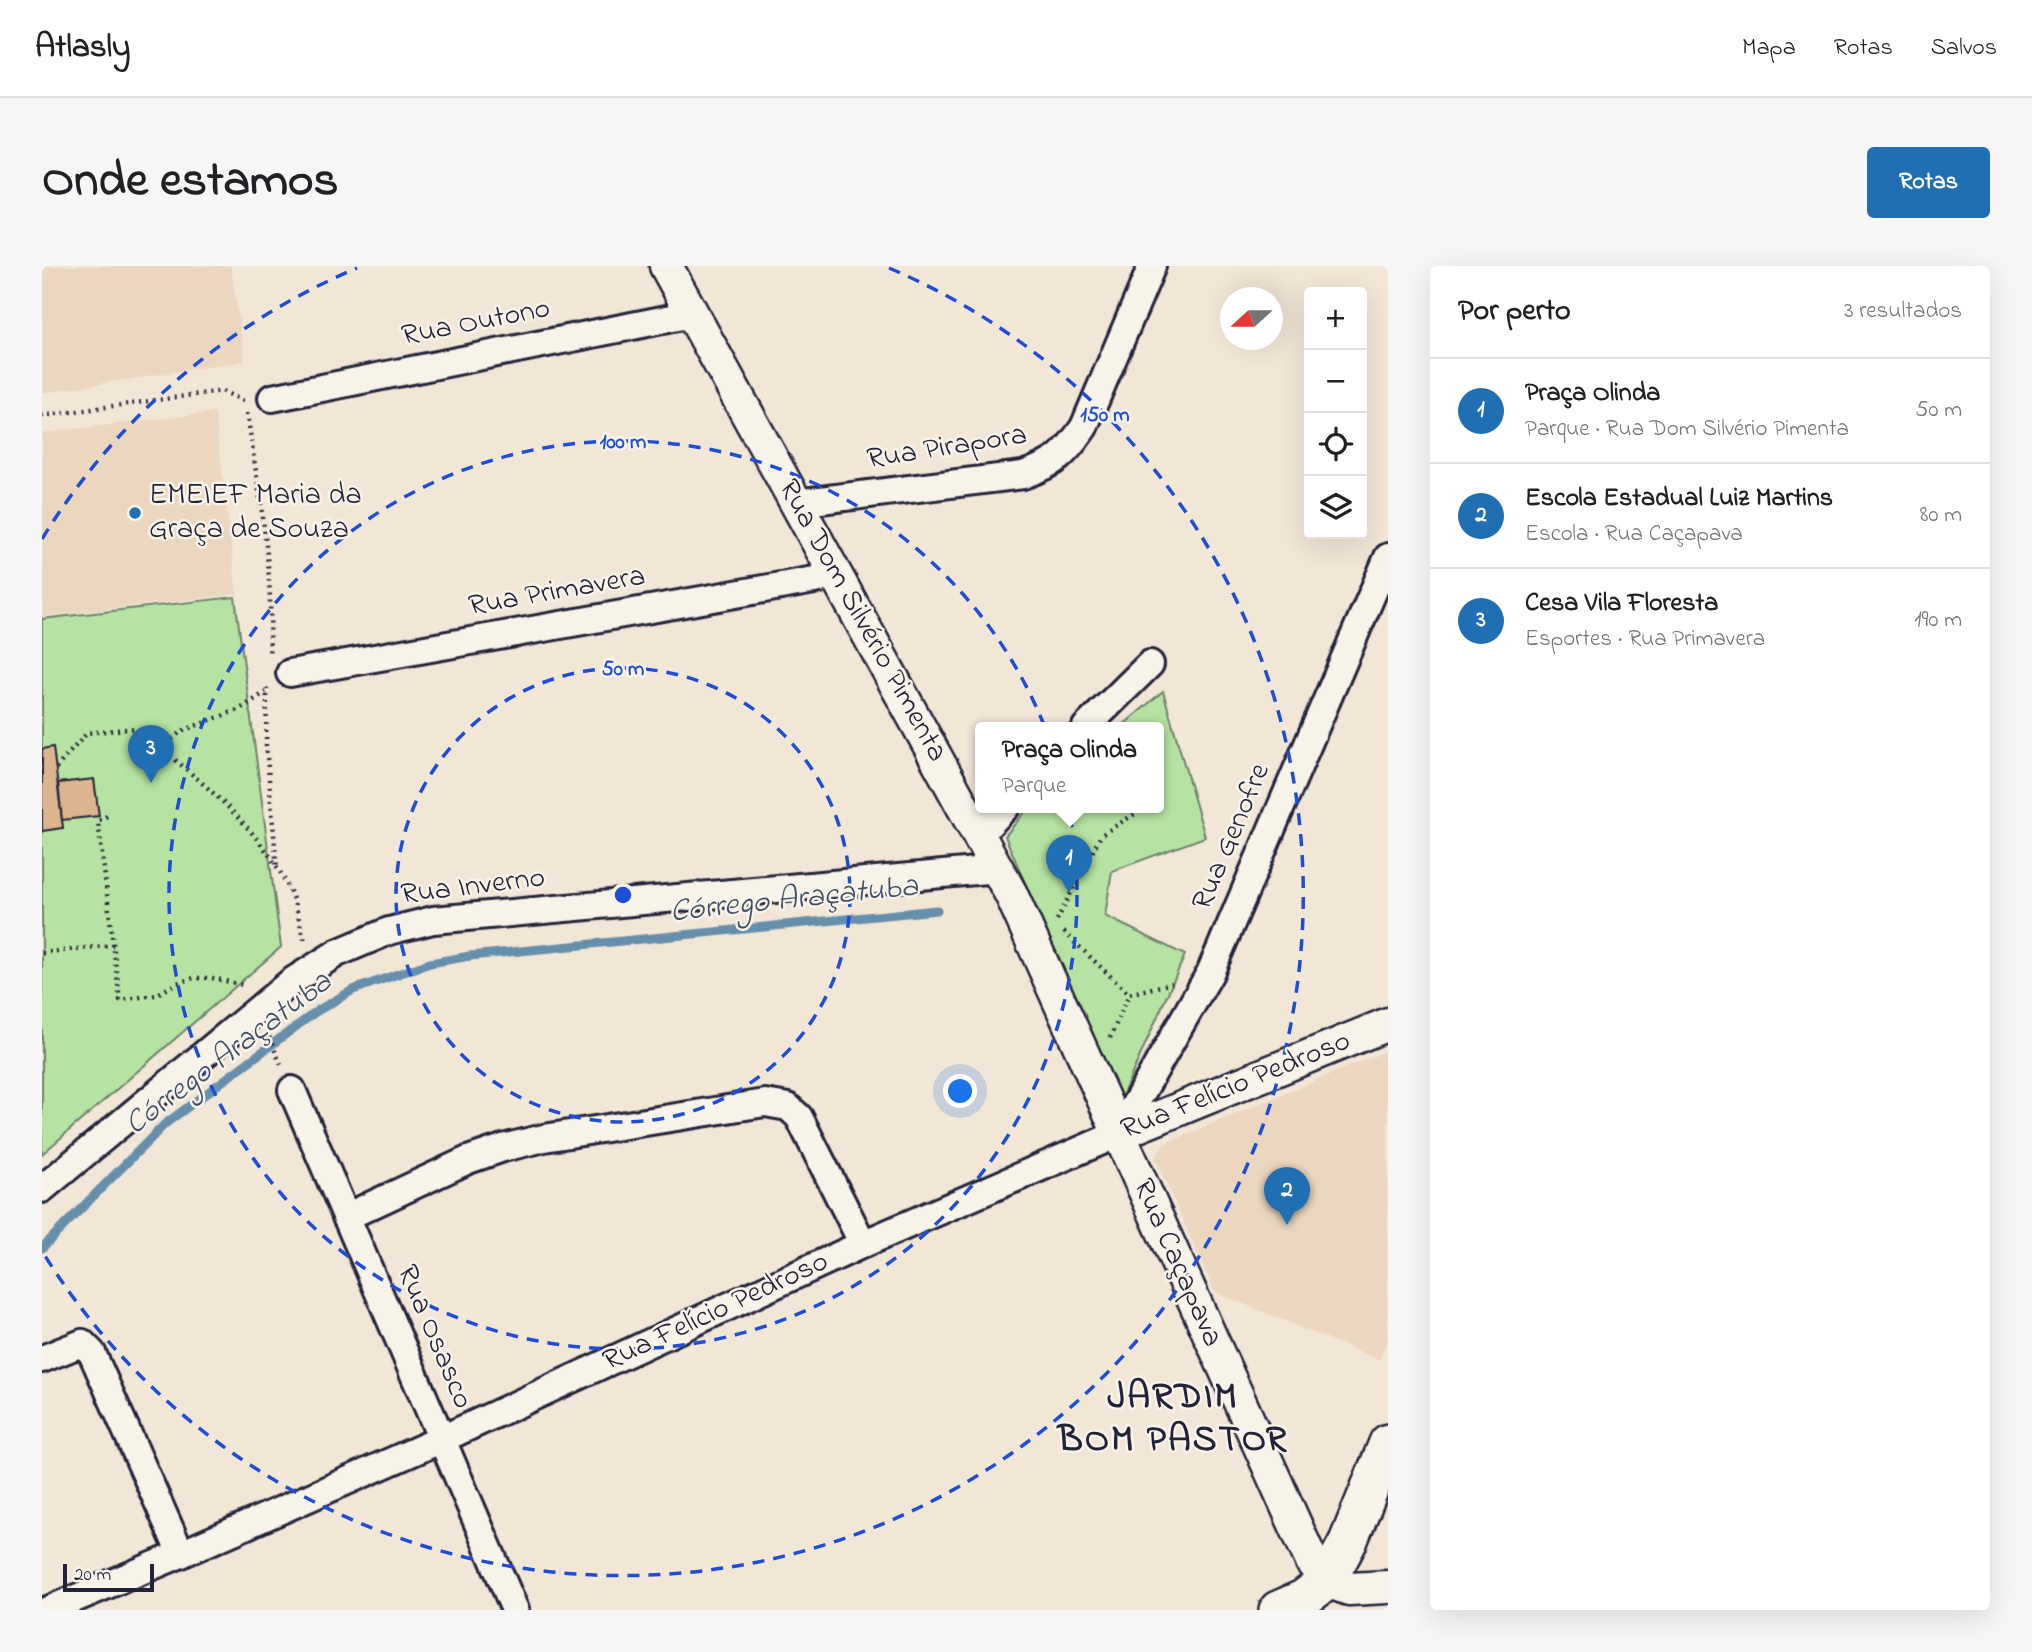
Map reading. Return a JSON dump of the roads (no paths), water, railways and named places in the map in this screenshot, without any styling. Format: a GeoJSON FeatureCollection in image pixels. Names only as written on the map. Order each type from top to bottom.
{"type":"FeatureCollection","features":[{"type":"Feature","properties":{"kind":"main road"},"geometry":{"type":"LineString","coordinates":[[1278,1610],[1303,1599],[1327,1581],[1348,1542],[1388,1443]]}},
{"type":"Feature","properties":{"kind":"street","name":"Rua Dom Silvério Pimenta"},"geometry":{"type":"LineString","coordinates":[[666,266],[998,869],[1118,1134]]}},
{"type":"Feature","properties":{"kind":"street","name":"Rua Pirapora"},"geometry":{"type":"LineString","coordinates":[[796,503],[1024,475],[1050,465],[1069,449],[1084,427],[1152,266]]}},
{"type":"Feature","properties":{"kind":"street","name":"Rua Outono"},"geometry":{"type":"LineString","coordinates":[[272,398],[692,314]]}},
{"type":"Feature","properties":{"kind":"street","name":"Rua Genofre"},"geometry":{"type":"LineString","coordinates":[[1118,1134],[1210,973],[1388,557]]}},
{"type":"Feature","properties":{"kind":"street","name":"Rua Primavera"},"geometry":{"type":"LineString","coordinates":[[275,673],[837,576]]}},
{"type":"Feature","properties":{"kind":"street"},"geometry":{"type":"LineString","coordinates":[[1091,722],[1150,664]]}},
{"type":"Feature","properties":{"kind":"street"},"geometry":{"type":"LineString","coordinates":[[979,835],[1000,813]]}},
{"type":"Feature","properties":{"kind":"street","name":"Rua Inverno"},"geometry":{"type":"LineString","coordinates":[[42,1189],[291,982],[337,953],[389,931],[433,920],[998,869]]}},
{"type":"Feature","properties":{"kind":"street","name":"Rua Felício Pedroso"},"geometry":{"type":"LineString","coordinates":[[48,1610],[181,1555],[442,1439],[863,1244],[1118,1134],[1388,1024]]}},
{"type":"Feature","properties":{"kind":"street","name":"Rua Osasco"},"geometry":{"type":"LineString","coordinates":[[292,1090],[515,1610]]}},
{"type":"Feature","properties":{"kind":"street"},"geometry":{"type":"LineString","coordinates":[[346,1217],[468,1160],[503,1149],[544,1138],[765,1103],[788,1107],[807,1128],[863,1244]]}},
{"type":"Feature","properties":{"kind":"street","name":"Rua Caçapava"},"geometry":{"type":"LineString","coordinates":[[1118,1134],[1312,1562],[1327,1581]]}},
{"type":"Feature","properties":{"kind":"street"},"geometry":{"type":"LineString","coordinates":[[42,1359],[82,1343],[92,1353],[181,1555]]}},
{"type":"Feature","properties":{"kind":"street"},"geometry":{"type":"LineString","coordinates":[[1327,1581],[1349,1589],[1388,1587]]}},
{"type":"Feature","properties":{"kind":"waterway","name":"Córrego Araçatuba"},"geometry":{"type":"LineString","coordinates":[[42,1248],[165,1124],[317,1011],[353,990],[430,963],[470,956],[937,910]]}},
{"type":"Feature","properties":{"kind":"place","name":"EMEIEF Maria da Graça de Souza"},"geometry":{"type":"Point","coordinates":[135,513]}},
{"type":"Feature","properties":{"kind":"place","name":"Cesa Vila Floresta"},"geometry":{"type":"Point","coordinates":[151,783]}},
{"type":"Feature","properties":{"kind":"place","name":"Praça Olinda"},"geometry":{"type":"Point","coordinates":[1069,893]}},
{"type":"Feature","properties":{"kind":"place","name":"Escola Estadual Luiz Martins"},"geometry":{"type":"Point","coordinates":[1287,1225]}},
{"type":"Feature","properties":{"kind":"district","name":"JARDIM BOM PASTOR"},"geometry":{"type":"Point","coordinates":[1173,1420]}}]}
